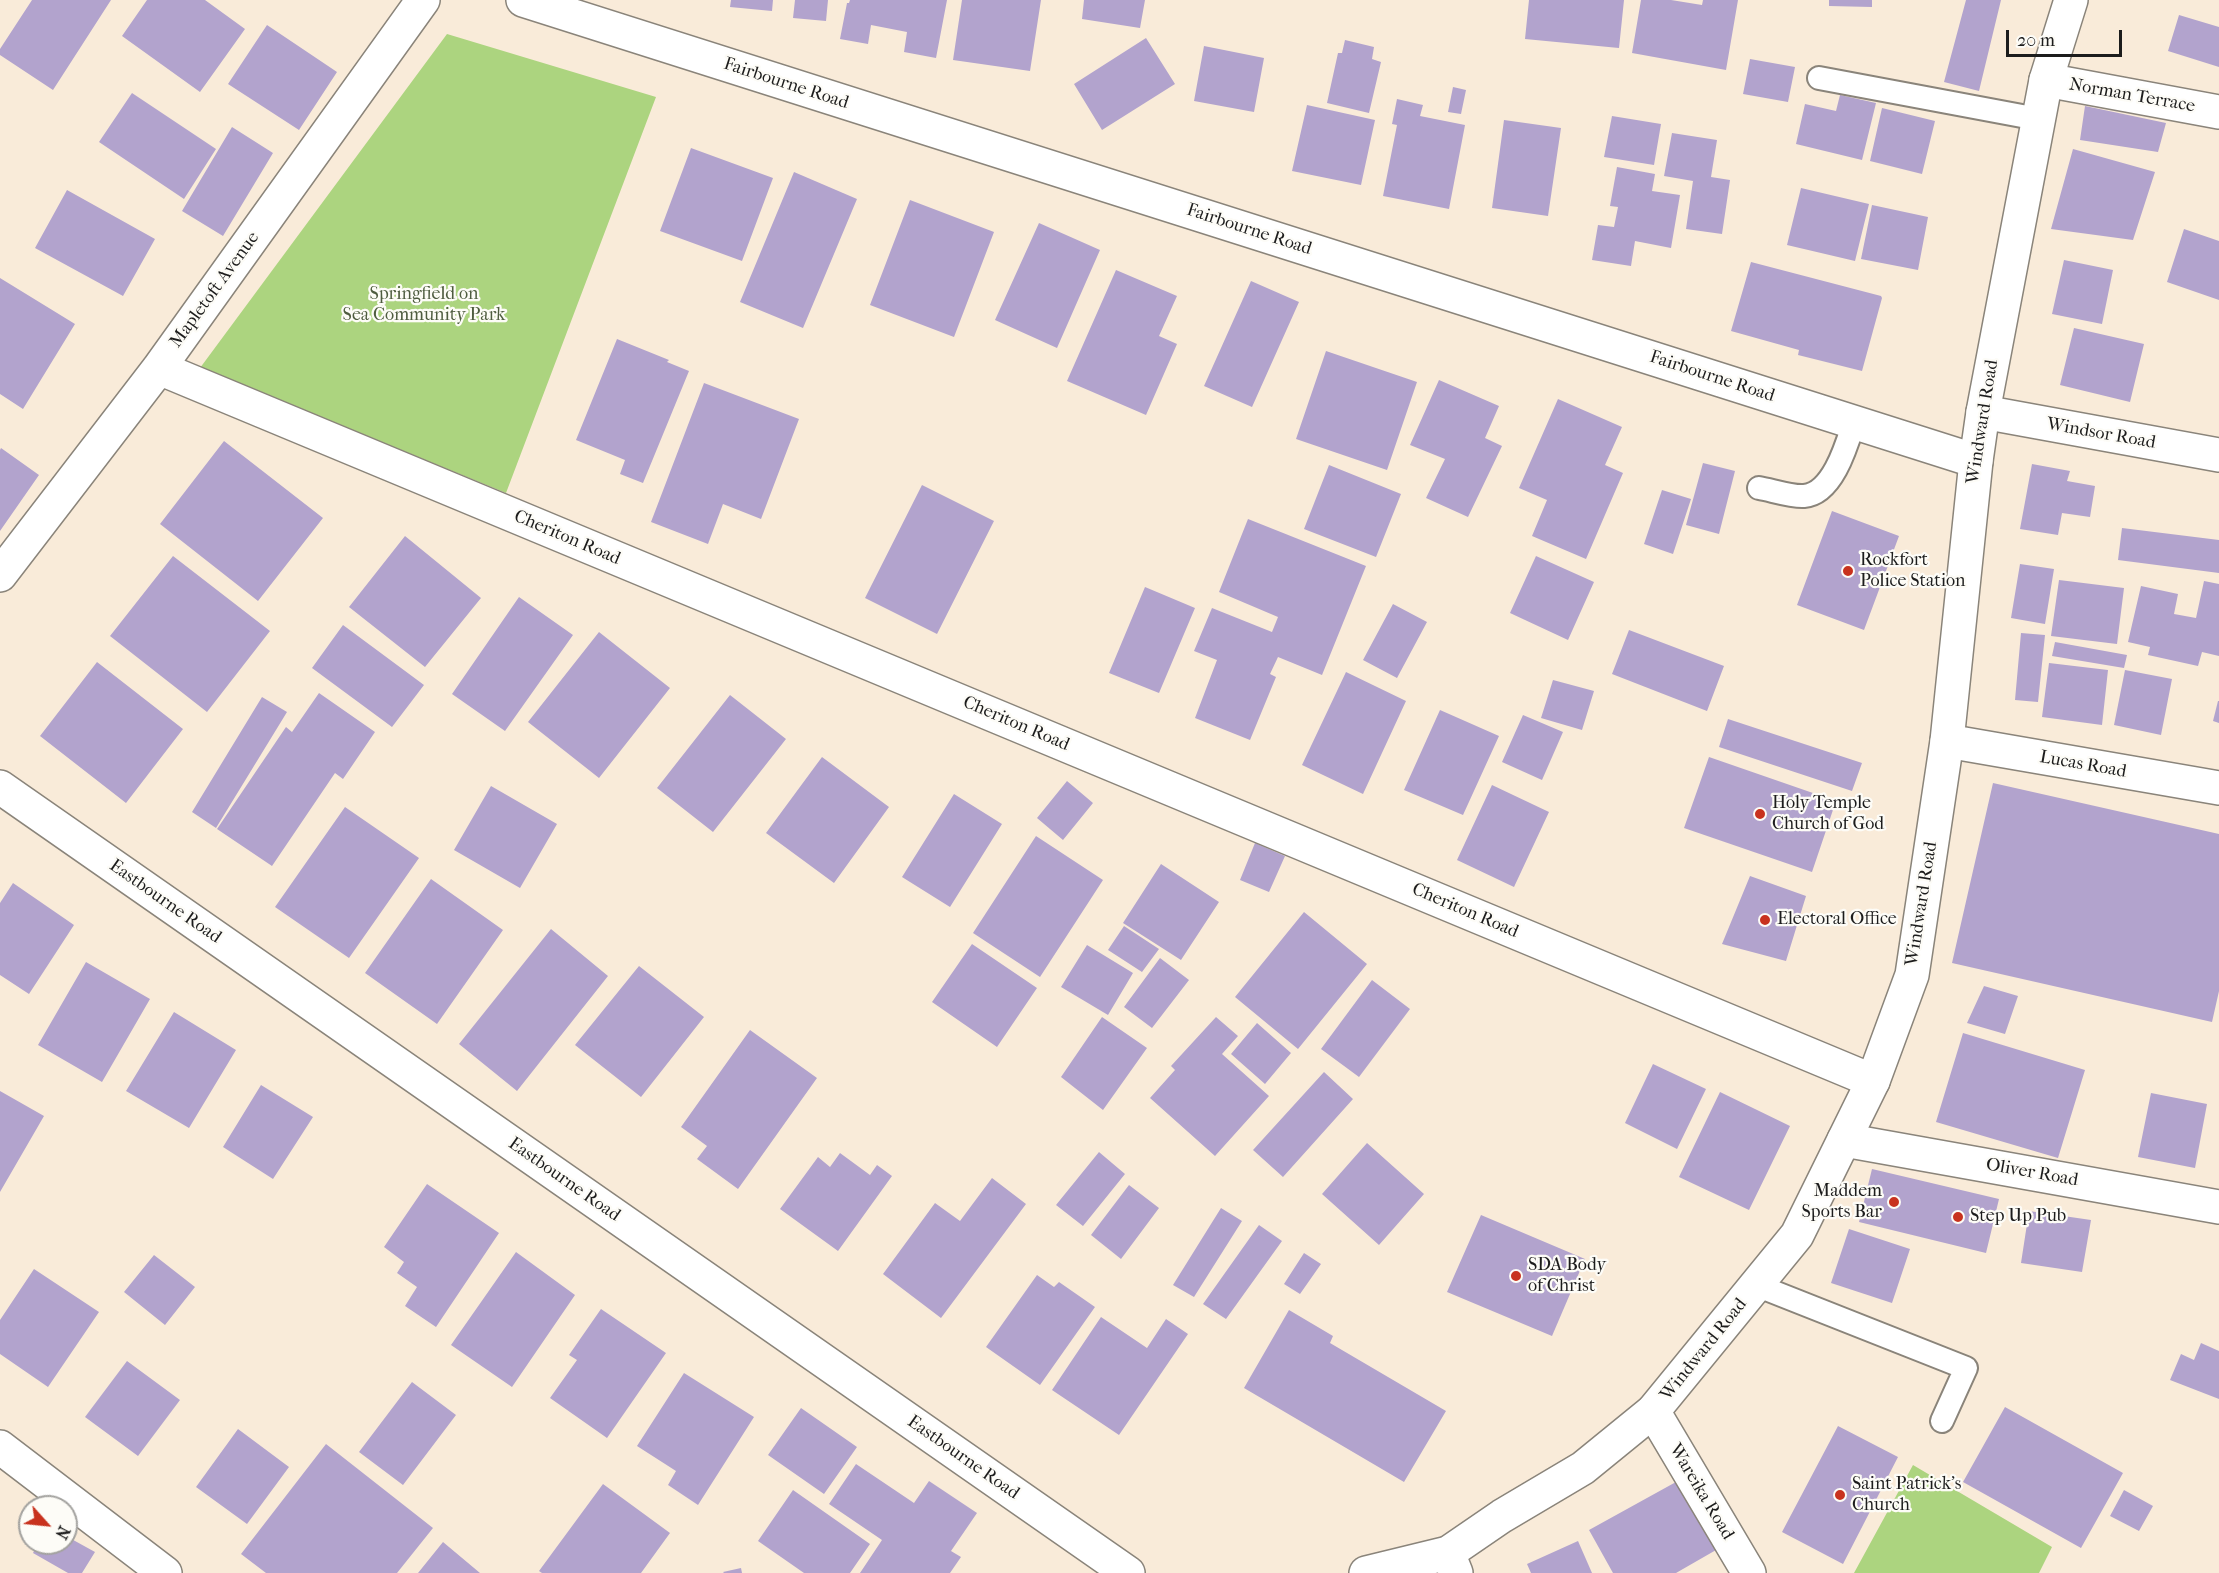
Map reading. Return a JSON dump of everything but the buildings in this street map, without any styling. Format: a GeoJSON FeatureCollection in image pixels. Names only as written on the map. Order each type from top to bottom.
{"type":"FeatureCollection","features":[{"type":"Feature","properties":{"kind":"street","name":"Mapletoft Avenue"},"geometry":{"type":"LineString","coordinates":[[0,575],[159,368],[423,0]]}},
{"type":"Feature","properties":{"kind":"street","name":"Fairbourne Road"},"geometry":{"type":"LineString","coordinates":[[523,0],[1976,461]]}},
{"type":"Feature","properties":{"kind":"street","name":"Windward Road"},"geometry":{"type":"LineString","coordinates":[[1366,1573],[1452,1563],[1502,1516],[1583,1468],[1653,1411],[1797,1235],[1873,1081],[1912,975],[1947,741],[1983,412],[2046,80],[2071,0]]}},
{"type":"Feature","properties":{"kind":"street","name":"Norman Terrace"},"geometry":{"type":"LineString","coordinates":[[2046,80],[2219,112]]}},
{"type":"Feature","properties":{"kind":"street","name":"Cheriton Road"},"geometry":{"type":"LineString","coordinates":[[159,368],[1873,1081]]}},
{"type":"Feature","properties":{"kind":"street","name":"Windsor Road"},"geometry":{"type":"LineString","coordinates":[[1983,412],[2219,455]]}},
{"type":"Feature","properties":{"kind":"street","name":"Lucas Road"},"geometry":{"type":"LineString","coordinates":[[1947,741],[2219,788]]}},
{"type":"Feature","properties":{"kind":"street","name":"Eastbourne Road"},"geometry":{"type":"LineString","coordinates":[[0,787],[1128,1573]]}},
{"type":"Feature","properties":{"kind":"street","name":"Oliver Road"},"geometry":{"type":"LineString","coordinates":[[1844,1140],[2219,1207]]}},
{"type":"Feature","properties":{"kind":"street","name":"Wareika Road"},"geometry":{"type":"LineString","coordinates":[[1653,1411],[1749,1573]]}},
{"type":"Feature","properties":{"kind":"street"},"geometry":{"type":"LineString","coordinates":[[0,1447],[165,1573]]}},
{"type":"Feature","properties":{"kind":"lane"},"geometry":{"type":"LineString","coordinates":[[1819,78],[2038,119]]}},
{"type":"Feature","properties":{"kind":"lane"},"geometry":{"type":"LineString","coordinates":[[1759,488],[1805,496],[1817,491],[1829,480],[1840,464],[1854,422]]}},
{"type":"Feature","properties":{"kind":"lane"},"geometry":{"type":"LineString","coordinates":[[1756,1285],[1966,1368],[1942,1421]]}},
{"type":"Feature","properties":{"kind":"green space","name":"Springfield on Sea Community Park"},"geometry":{"type":"Polygon","coordinates":[[[447,34],[656,97],[506,493],[200,368],[447,34]]]}},
{"type":"Feature","properties":{"kind":"green space"},"geometry":{"type":"Polygon","coordinates":[[[1913,1465],[2052,1547],[2039,1573],[1854,1573],[1913,1465]]]}},
{"type":"Feature","properties":{"kind":"place","name":"Rockfort Police Station"},"geometry":{"type":"Point","coordinates":[1848,571]}},
{"type":"Feature","properties":{"kind":"place","name":"Holy Temple Church of God"},"geometry":{"type":"Point","coordinates":[1760,814]}},
{"type":"Feature","properties":{"kind":"place","name":"Electoral Office"},"geometry":{"type":"Point","coordinates":[1765,920]}},
{"type":"Feature","properties":{"kind":"place","name":"Maddem Sports Bar"},"geometry":{"type":"Point","coordinates":[1894,1202]}},
{"type":"Feature","properties":{"kind":"place","name":"Step Up Pub"},"geometry":{"type":"Point","coordinates":[1958,1217]}},
{"type":"Feature","properties":{"kind":"place","name":"SDA Body of Christ"},"geometry":{"type":"Point","coordinates":[1516,1276]}},
{"type":"Feature","properties":{"kind":"place","name":"Saint Patrick's Church"},"geometry":{"type":"Point","coordinates":[1840,1495]}}]}
